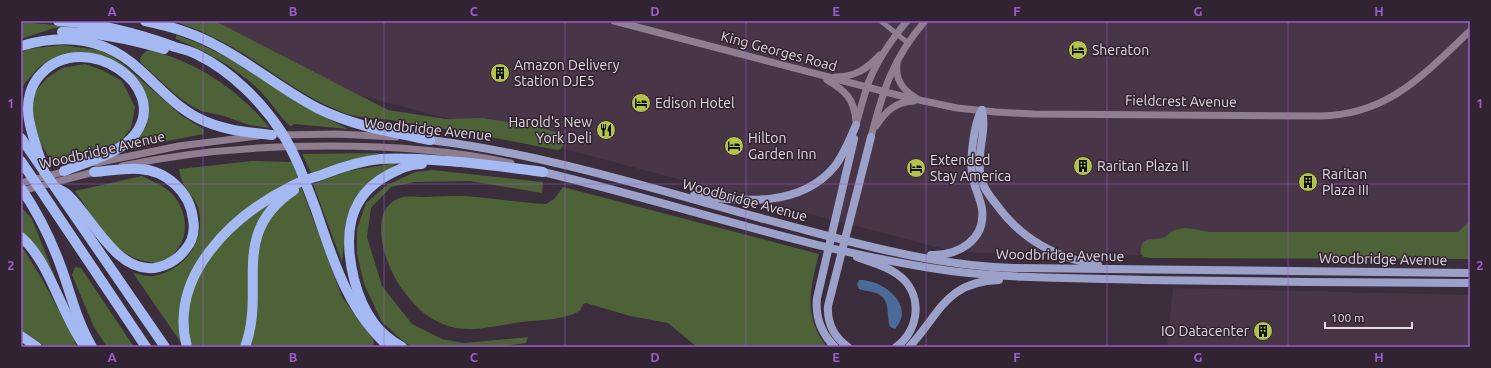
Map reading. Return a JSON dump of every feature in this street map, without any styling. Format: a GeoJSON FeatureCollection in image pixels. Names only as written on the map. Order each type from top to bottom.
{"type":"FeatureCollection","features":[{"type":"Feature","properties":{"kind":"highway"},"geometry":{"type":"LineString","coordinates":[[58,21],[87,23],[132,32],[198,55],[227,74],[254,98],[276,125],[293,152],[345,290],[355,308],[368,325],[389,347]]}},
{"type":"Feature","properties":{"kind":"highway"},"geometry":{"type":"LineString","coordinates":[[145,21],[176,29],[218,46],[300,99],[338,118],[376,130],[430,140]]}},
{"type":"Feature","properties":{"kind":"highway"},"geometry":{"type":"LineString","coordinates":[[21,42],[38,36],[62,32],[107,35],[132,40],[176,53],[214,69],[234,82],[254,98]]}},
{"type":"Feature","properties":{"kind":"highway"},"geometry":{"type":"LineString","coordinates":[[21,46],[38,41],[63,39],[84,40],[104,46],[122,55],[139,68],[184,110],[199,118],[229,130],[272,135]]}},
{"type":"Feature","properties":{"kind":"highway"},"geometry":{"type":"LineString","coordinates":[[44,171],[29,119],[29,102],[32,87],[46,69],[55,63],[66,58],[78,56],[90,57],[114,66],[133,82],[139,91],[142,102],[143,113],[141,123],[133,137],[120,147],[66,175]]}},
{"type":"Feature","properties":{"kind":"highway"},"geometry":{"type":"LineString","coordinates":[[21,138],[165,347]]}},
{"type":"Feature","properties":{"kind":"highway"},"geometry":{"type":"LineString","coordinates":[[187,347],[184,329],[184,304],[192,279],[205,257],[226,233],[249,212],[291,186],[348,166],[378,160],[408,158],[543,172]]}},
{"type":"Feature","properties":{"kind":"highway"},"geometry":{"type":"LineString","coordinates":[[21,161],[146,347]]}},
{"type":"Feature","properties":{"kind":"highway"},"geometry":{"type":"LineString","coordinates":[[402,347],[386,336],[374,324],[357,290],[349,258],[348,240],[349,226],[353,214],[369,188],[381,179],[403,167],[416,164],[465,163]]}},
{"type":"Feature","properties":{"kind":"highway"},"geometry":{"type":"LineString","coordinates":[[56,188],[68,195],[106,242],[131,264],[150,268],[160,267],[180,256],[192,239],[194,228],[193,216],[189,204],[175,183],[164,176],[140,169],[94,172]]}},
{"type":"Feature","properties":{"kind":"highway"},"geometry":{"type":"LineString","coordinates":[[245,347],[252,325],[253,253],[258,232],[269,213],[278,203],[292,191],[318,176]]}},
{"type":"Feature","properties":{"kind":"highway"},"geometry":{"type":"LineString","coordinates":[[21,188],[49,237],[62,268],[78,319],[92,347]]}},
{"type":"Feature","properties":{"kind":"highway"},"geometry":{"type":"LineString","coordinates":[[21,237],[34,250],[72,326],[86,347]]}},
{"type":"Feature","properties":{"kind":"highway"},"geometry":{"type":"LineString","coordinates":[[21,336],[37,347]]}},
{"type":"Feature","properties":{"kind":"main road","name":"King Georges Road"},"geometry":{"type":"LineString","coordinates":[[614,21],[867,88]]}},
{"type":"Feature","properties":{"kind":"main road"},"geometry":{"type":"LineString","coordinates":[[835,347],[826,336],[820,325],[817,312],[817,298],[856,126],[867,88],[875,69],[907,21]]}},
{"type":"Feature","properties":{"kind":"main road"},"geometry":{"type":"LineString","coordinates":[[848,347],[840,340],[831,327],[828,318],[828,306],[883,92],[898,58],[925,21]]}},
{"type":"Feature","properties":{"kind":"main road","name":"Fieldcrest Avenue"},"geometry":{"type":"LineString","coordinates":[[867,88],[925,102],[982,110],[1034,114],[1336,115],[1371,106],[1405,90],[1470,31]]}},
{"type":"Feature","properties":{"kind":"main road"},"geometry":{"type":"LineString","coordinates":[[825,76],[842,77],[858,73],[868,67],[890,45]]}},
{"type":"Feature","properties":{"kind":"main road"},"geometry":{"type":"LineString","coordinates":[[898,58],[896,72],[901,85],[909,93],[925,102]]}},
{"type":"Feature","properties":{"kind":"main road"},"geometry":{"type":"LineString","coordinates":[[640,185],[734,200],[763,200],[792,194],[812,186],[829,173],[842,156],[856,126],[854,110],[847,94],[828,80],[812,73]]}},
{"type":"Feature","properties":{"kind":"main road"},"geometry":{"type":"LineString","coordinates":[[871,137],[882,117],[894,106],[910,102],[925,102]]}},
{"type":"Feature","properties":{"kind":"main road"},"geometry":{"type":"LineString","coordinates":[[866,246],[910,254],[944,255],[957,251],[973,239],[979,228],[982,216],[982,208],[973,180],[971,166],[976,124],[982,110]]}},
{"type":"Feature","properties":{"kind":"main road"},"geometry":{"type":"LineString","coordinates":[[982,110],[984,123],[979,165],[981,179],[986,191],[1011,223],[1036,243],[1064,257],[1094,265],[1136,269]]}},
{"type":"Feature","properties":{"kind":"main road","name":"Woodbridge Avenue"},"geometry":{"type":"LineString","coordinates":[[21,191],[103,161],[179,146],[272,135],[337,134],[430,140],[492,148],[553,162],[866,246],[915,257],[973,265],[1014,268],[1470,273]]}},
{"type":"Feature","properties":{"kind":"main road","name":"Woodbridge Avenue"},"geometry":{"type":"LineString","coordinates":[[21,183],[66,175],[94,172],[142,161],[180,155],[245,148],[369,146],[430,150],[489,159],[543,172],[863,257],[950,270],[1007,276],[1054,278],[1186,281],[1470,283]]}},
{"type":"Feature","properties":{"kind":"main road"},"geometry":{"type":"LineString","coordinates":[[863,257],[897,274],[906,282],[914,296],[916,307],[914,324],[907,337],[896,347]]}},
{"type":"Feature","properties":{"kind":"main road"},"geometry":{"type":"LineString","coordinates":[[909,347],[945,302],[955,292],[968,285],[988,280],[1054,278]]}},
{"type":"Feature","properties":{"kind":"street"},"geometry":{"type":"LineString","coordinates":[[881,21],[908,43]]}},
{"type":"Feature","properties":{"kind":"shaded area"},"geometry":{"type":"Polygon","coordinates":[[[214,21],[1470,21],[1470,259],[979,253],[940,248],[340,90],[214,21]]]}},
{"type":"Feature","properties":{"kind":"shaded area"},"geometry":{"type":"Polygon","coordinates":[[[1173,288],[1470,295],[1470,347],[1167,347],[1173,288]]]}},
{"type":"Feature","properties":{"kind":"green space"},"geometry":{"type":"Polygon","coordinates":[[[173,21],[215,21],[388,110],[446,119],[483,118],[542,128],[562,134],[564,144],[562,148],[557,150],[457,131],[360,117],[345,113],[300,91],[227,44],[200,31],[173,21]]]}},
{"type":"Feature","properties":{"kind":"green space"},"geometry":{"type":"Polygon","coordinates":[[[21,22],[76,27],[54,28],[21,39],[21,22]]]}},
{"type":"Feature","properties":{"kind":"green space"},"geometry":{"type":"Polygon","coordinates":[[[176,35],[198,43],[234,61],[311,110],[348,129],[294,124],[290,126],[262,93],[239,73],[219,60],[176,39],[176,35]]]}},
{"type":"Feature","properties":{"kind":"green space"},"geometry":{"type":"Polygon","coordinates":[[[62,45],[98,50],[110,55],[123,64],[182,116],[202,128],[204,131],[203,134],[133,148],[147,125],[147,105],[140,87],[102,56],[91,54],[70,53],[40,66],[24,84],[21,101],[21,53],[28,49],[62,45]]]}},
{"type":"Feature","properties":{"kind":"green space"},"geometry":{"type":"Polygon","coordinates":[[[149,50],[184,62],[216,79],[245,102],[270,128],[249,125],[224,116],[201,111],[190,105],[177,96],[141,63],[140,60],[142,55],[144,52],[149,50]]]}},
{"type":"Feature","properties":{"kind":"green space"},"geometry":{"type":"Polygon","coordinates":[[[85,64],[102,70],[122,81],[135,107],[131,128],[120,142],[54,166],[37,137],[31,112],[33,94],[47,78],[62,68],[85,64]]]}},
{"type":"Feature","properties":{"kind":"green space"},"geometry":{"type":"Polygon","coordinates":[[[380,153],[311,173],[302,154],[380,153]]]}},
{"type":"Feature","properties":{"kind":"green space"},"geometry":{"type":"Polygon","coordinates":[[[252,161],[292,162],[342,297],[374,341],[373,347],[184,347],[133,273],[154,276],[176,267],[191,251],[196,241],[200,219],[198,207],[183,183],[179,169],[252,161]]]}},
{"type":"Feature","properties":{"kind":"green space"},"geometry":{"type":"Polygon","coordinates":[[[397,163],[361,190],[347,217],[342,262],[313,184],[348,171],[397,163]]]}},
{"type":"Feature","properties":{"kind":"green space"},"geometry":{"type":"Polygon","coordinates":[[[433,170],[543,182],[542,193],[470,181],[415,182],[391,187],[371,208],[367,237],[382,286],[412,324],[442,339],[464,343],[528,337],[526,343],[498,347],[414,347],[405,343],[382,322],[364,284],[357,254],[357,229],[366,203],[387,185],[415,172],[433,170]]]}},
{"type":"Feature","properties":{"kind":"green space"},"geometry":{"type":"Polygon","coordinates":[[[142,176],[159,184],[169,191],[175,197],[183,212],[185,228],[181,244],[170,258],[163,261],[147,262],[130,256],[122,251],[110,241],[75,191],[142,176]]]}},
{"type":"Feature","properties":{"kind":"green space"},"geometry":{"type":"Polygon","coordinates":[[[563,187],[819,254],[811,290],[811,302],[814,325],[819,336],[827,347],[697,347],[668,323],[630,316],[586,303],[583,304],[580,311],[559,318],[482,328],[462,329],[443,324],[425,314],[410,300],[396,280],[386,256],[382,242],[381,229],[383,217],[388,206],[397,199],[407,197],[461,196],[546,204],[554,199],[563,187]]]}},
{"type":"Feature","properties":{"kind":"green space"},"geometry":{"type":"Polygon","coordinates":[[[21,207],[32,219],[57,282],[49,268],[21,233],[21,207]]]}},
{"type":"Feature","properties":{"kind":"green space"},"geometry":{"type":"Polygon","coordinates":[[[1470,221],[1470,259],[1150,258],[1144,257],[1141,254],[1141,247],[1145,241],[1161,238],[1173,231],[1183,228],[1209,232],[1458,232],[1470,221]]]}},
{"type":"Feature","properties":{"kind":"green space"},"geometry":{"type":"Polygon","coordinates":[[[21,245],[42,279],[77,347],[46,347],[21,330],[21,245]]]}},
{"type":"Feature","properties":{"kind":"green space"},"geometry":{"type":"Polygon","coordinates":[[[75,267],[81,268],[134,347],[107,347],[94,327],[72,275],[75,267]]]}},
{"type":"Feature","properties":{"kind":"water"},"geometry":{"type":"Polygon","coordinates":[[[859,280],[877,284],[894,295],[902,311],[901,320],[895,329],[890,327],[885,300],[876,293],[859,289],[857,284],[859,280]]]}},
{"type":"Feature","properties":{"kind":"place","name":"Sheraton"},"geometry":{"type":"Point","coordinates":[1078,50]}},
{"type":"Feature","properties":{"kind":"place","name":"Amazon Delivery Station DJE5"},"geometry":{"type":"Point","coordinates":[500,73]}},
{"type":"Feature","properties":{"kind":"place","name":"Edison Hotel"},"geometry":{"type":"Point","coordinates":[641,103]}},
{"type":"Feature","properties":{"kind":"place","name":"Harold's New York Deli"},"geometry":{"type":"Point","coordinates":[606,130]}},
{"type":"Feature","properties":{"kind":"place","name":"Hilton Garden Inn"},"geometry":{"type":"Point","coordinates":[734,146]}},
{"type":"Feature","properties":{"kind":"place","name":"Raritan Plaza II"},"geometry":{"type":"Point","coordinates":[1083,166]}},
{"type":"Feature","properties":{"kind":"place","name":"Extended Stay America"},"geometry":{"type":"Point","coordinates":[916,168]}},
{"type":"Feature","properties":{"kind":"place","name":"Raritan Plaza III"},"geometry":{"type":"Point","coordinates":[1308,182]}},
{"type":"Feature","properties":{"kind":"place","name":"IO Datacenter"},"geometry":{"type":"Point","coordinates":[1263,331]}}]}
